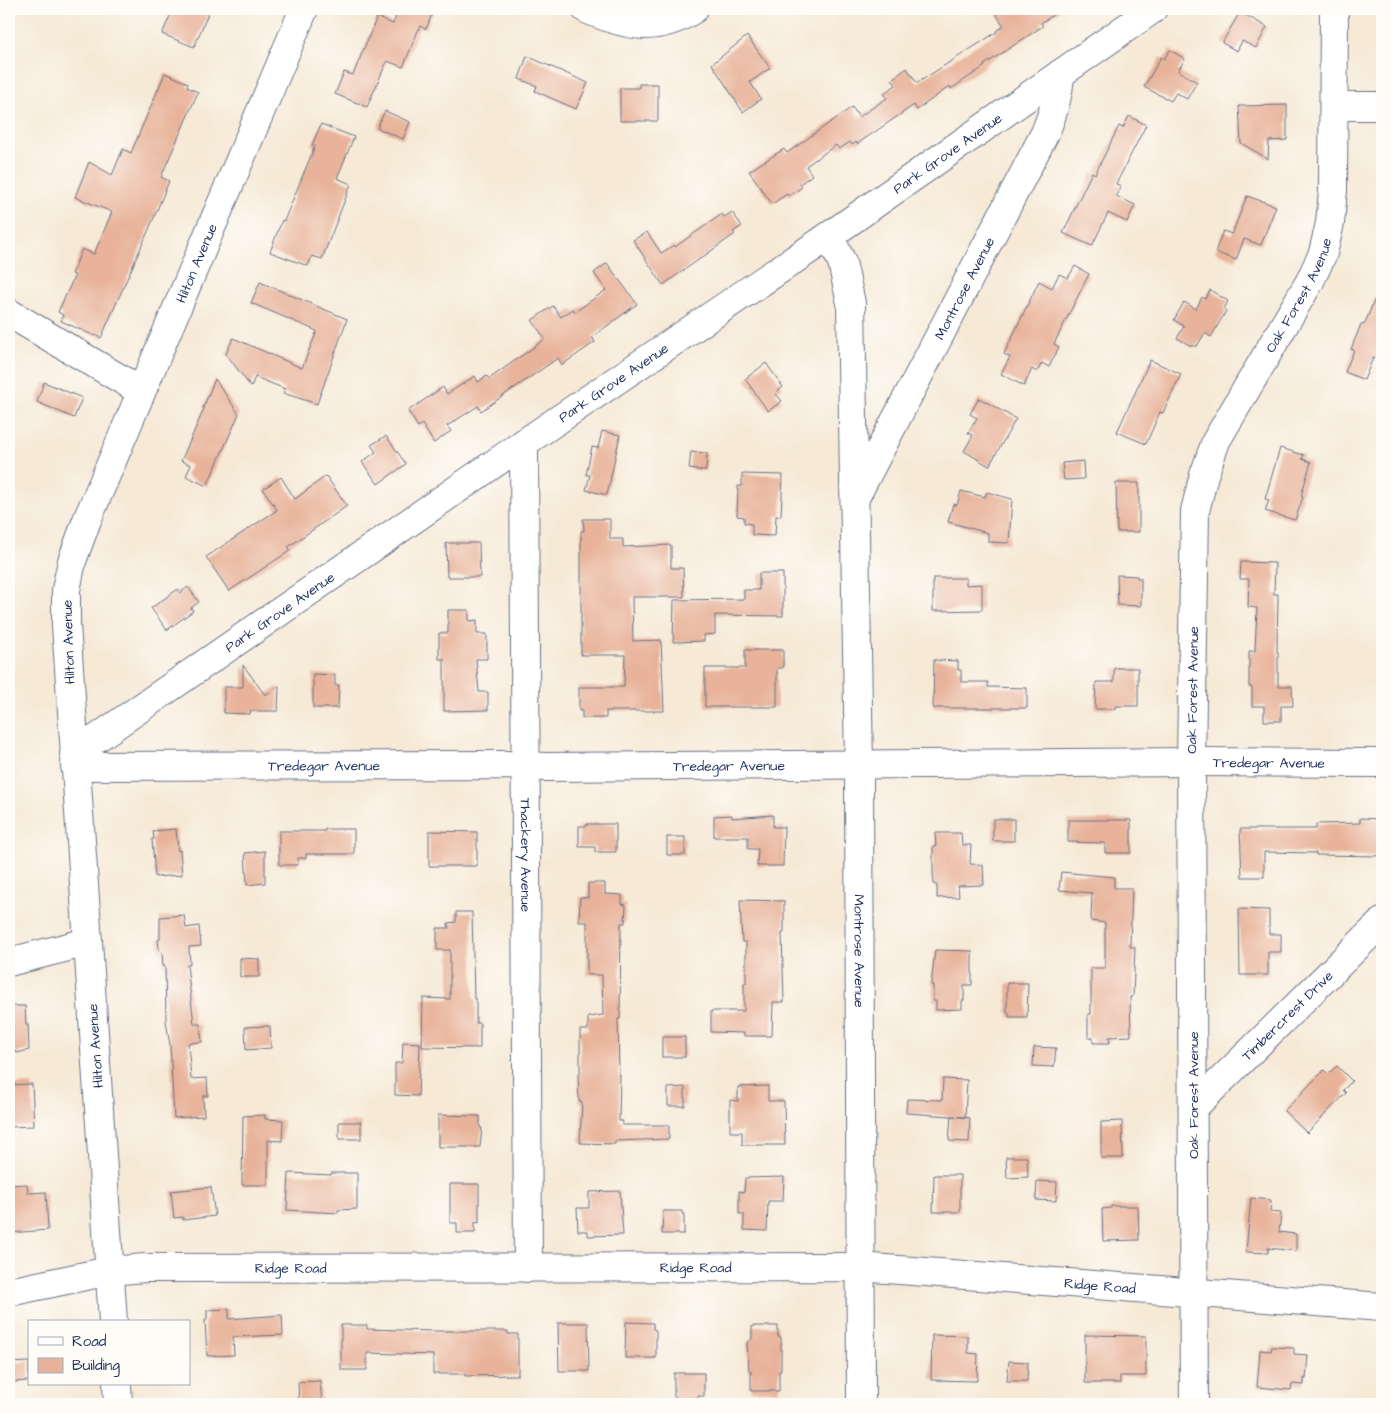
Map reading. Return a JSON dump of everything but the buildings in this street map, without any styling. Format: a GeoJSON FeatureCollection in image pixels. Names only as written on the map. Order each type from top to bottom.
{"type":"FeatureCollection","features":[{"type":"Feature","properties":{"kind":"street","name":"Hilton Avenue"},"geometry":{"type":"LineString","coordinates":[[113,1320],[66,625],[66,590],[72,561],[87,520],[304,9]]}},
{"type":"Feature","properties":{"kind":"street"},"geometry":{"type":"LineString","coordinates":[[586,9],[631,23],[653,26],[674,21],[694,9]]}},
{"type":"Feature","properties":{"kind":"street","name":"Park Grove Avenue"},"geometry":{"type":"LineString","coordinates":[[75,760],[524,443],[829,236],[1153,9]]}},
{"type":"Feature","properties":{"kind":"street","name":"Oak Forest Avenue"},"geometry":{"type":"LineString","coordinates":[[1194,1404],[1191,762],[1195,511],[1204,475],[1216,441],[1310,281],[1323,253],[1330,223],[1333,191],[1334,9]]}},
{"type":"Feature","properties":{"kind":"street","name":"Montrose Avenue"},"geometry":{"type":"LineString","coordinates":[[856,498],[1045,133],[1054,112],[1060,88],[1060,74]]}},
{"type":"Feature","properties":{"kind":"street"},"geometry":{"type":"LineString","coordinates":[[1334,106],[1382,106]]}},
{"type":"Feature","properties":{"kind":"street","name":"Montrose Avenue"},"geometry":{"type":"LineString","coordinates":[[829,236],[842,262],[851,302],[856,498],[861,1404]]}},
{"type":"Feature","properties":{"kind":"street"},"geometry":{"type":"LineString","coordinates":[[9,313],[141,391]]}},
{"type":"Feature","properties":{"kind":"street","name":"Thackery Avenue"},"geometry":{"type":"LineString","coordinates":[[524,443],[528,1268]]}},
{"type":"Feature","properties":{"kind":"street","name":"Tredegar Avenue"},"geometry":{"type":"LineString","coordinates":[[75,760],[525,766],[1191,762],[1382,763]]}},
{"type":"Feature","properties":{"kind":"street","name":"Timbercrest Drive"},"geometry":{"type":"LineString","coordinates":[[1193,1108],[1382,922]]}},
{"type":"Feature","properties":{"kind":"street"},"geometry":{"type":"LineString","coordinates":[[9,962],[88,942]]}},
{"type":"Feature","properties":{"kind":"street","name":"Ridge Road"},"geometry":{"type":"LineString","coordinates":[[9,1292],[110,1271],[145,1268],[860,1267],[1382,1307]]}},
{"type":"Feature","properties":{"kind":"street"},"geometry":{"type":"LineString","coordinates":[[117,1386],[118,1404]]}}]}
